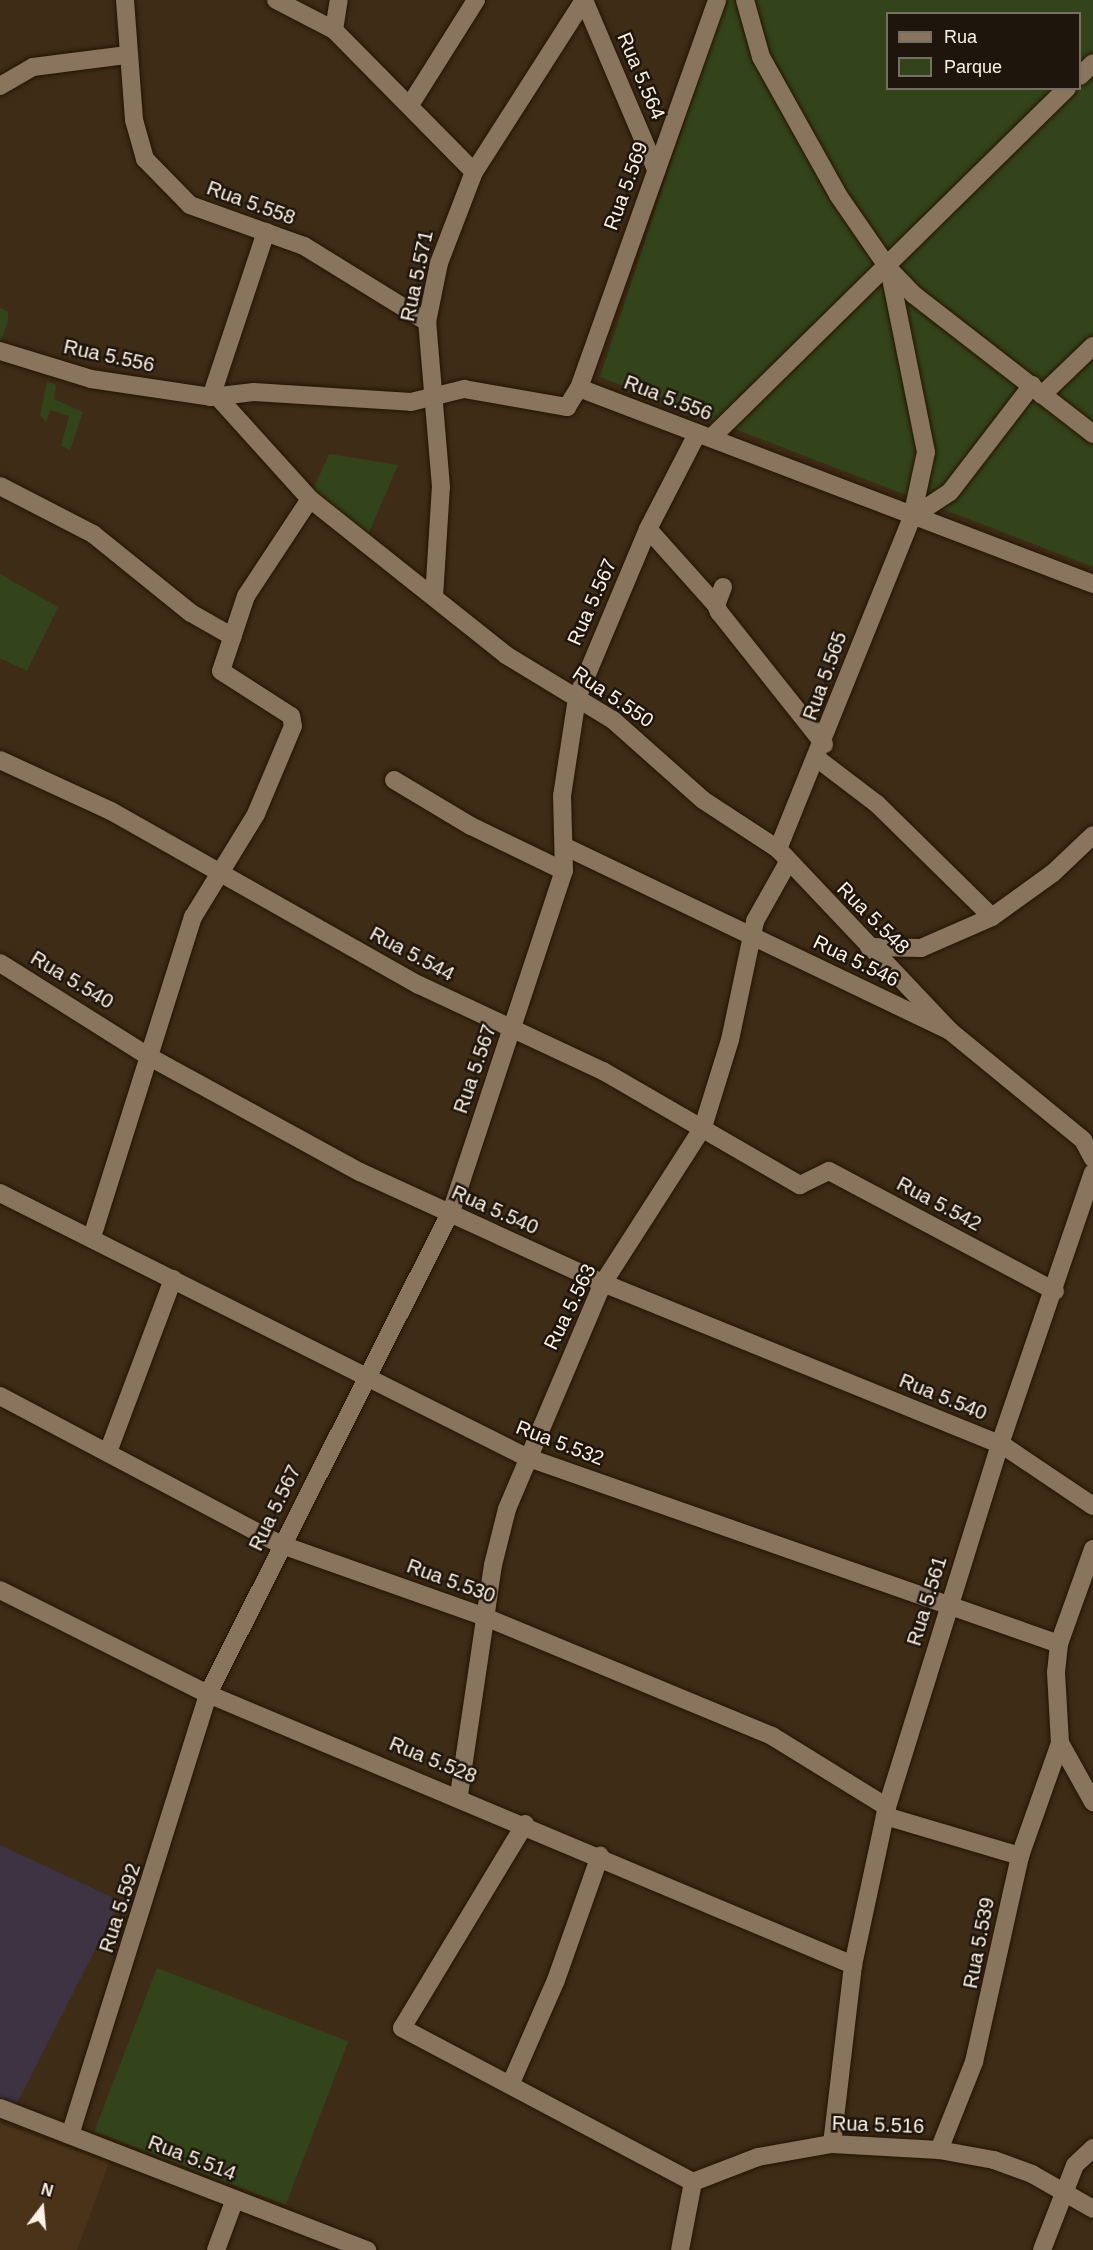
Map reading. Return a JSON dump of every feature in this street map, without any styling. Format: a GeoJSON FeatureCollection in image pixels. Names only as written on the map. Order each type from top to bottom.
{"type":"FeatureCollection","features":[{"type":"Feature","properties":{"kind":"street","name":"Rua 5.558"},"geometry":{"type":"LineString","coordinates":[[124,0],[134,120],[146,159],[190,205],[266,232],[348,270],[427,322]]}},
{"type":"Feature","properties":{"kind":"street"},"geometry":{"type":"LineString","coordinates":[[276,0],[334,30],[474,172]]}},
{"type":"Feature","properties":{"kind":"street"},"geometry":{"type":"LineString","coordinates":[[334,30],[339,0]]}},
{"type":"Feature","properties":{"kind":"street"},"geometry":{"type":"LineString","coordinates":[[410,105],[476,0]]}},
{"type":"Feature","properties":{"kind":"street","name":"Rua 5.564"},"geometry":{"type":"LineString","coordinates":[[584,0],[656,170]]}},
{"type":"Feature","properties":{"kind":"street","name":"Rua 5.571"},"geometry":{"type":"LineString","coordinates":[[434,597],[441,487],[427,322],[453,218],[474,172],[584,0]]}},
{"type":"Feature","properties":{"kind":"street","name":"Rua 5.569"},"geometry":{"type":"LineString","coordinates":[[579,388],[717,0]]}},
{"type":"Feature","properties":{"kind":"street"},"geometry":{"type":"LineString","coordinates":[[745,0],[761,57],[838,195],[889,269],[914,295],[1093,434]]}},
{"type":"Feature","properties":{"kind":"street"},"geometry":{"type":"LineString","coordinates":[[0,86],[33,67],[127,55]]}},
{"type":"Feature","properties":{"kind":"street"},"geometry":{"type":"LineString","coordinates":[[1081,75],[1093,63]]}},
{"type":"Feature","properties":{"kind":"street","name":"Rua 5.567"},"geometry":{"type":"LineString","coordinates":[[208,1694],[364,1379],[449,1215],[564,871],[568,848],[562,796],[577,698],[648,529],[704,436],[889,269],[1065,90]]}},
{"type":"Feature","properties":{"kind":"street"},"geometry":{"type":"LineString","coordinates":[[214,396],[266,232]]}},
{"type":"Feature","properties":{"kind":"street","name":"Rua 5.565"},"geometry":{"type":"LineString","coordinates":[[782,857],[912,517],[926,452],[889,269]]}},
{"type":"Feature","properties":{"kind":"street"},"geometry":{"type":"LineString","coordinates":[[912,517],[950,492],[1037,390],[1093,346]]}},
{"type":"Feature","properties":{"kind":"street","name":"Rua 5.556"},"geometry":{"type":"LineString","coordinates":[[0,351],[91,379],[214,396],[435,400],[464,389],[567,407],[579,388],[912,517],[1093,584]]}},
{"type":"Feature","properties":{"kind":"street","name":"Rua 5.550"},"geometry":{"type":"LineString","coordinates":[[214,396],[310,499],[506,655],[613,720],[703,800],[782,857]]}},
{"type":"Feature","properties":{"kind":"street"},"geometry":{"type":"LineString","coordinates":[[0,486],[93,534],[191,613],[233,637]]}},
{"type":"Feature","properties":{"kind":"street"},"geometry":{"type":"LineString","coordinates":[[92,1238],[146,1055],[193,917],[222,873],[271,783],[294,721],[222,674],[246,596],[310,499]]}},
{"type":"Feature","properties":{"kind":"street"},"geometry":{"type":"LineString","coordinates":[[648,529],[716,605],[821,751],[992,917]]}},
{"type":"Feature","properties":{"kind":"street"},"geometry":{"type":"LineString","coordinates":[[716,605],[723,587]]}},
{"type":"Feature","properties":{"kind":"street","name":"Rua 5.544"},"geometry":{"type":"LineString","coordinates":[[0,760],[111,811],[419,985],[512,1029],[703,1127],[805,1186]]}},
{"type":"Feature","properties":{"kind":"street"},"geometry":{"type":"LineString","coordinates":[[394,780],[471,826],[564,871]]}},
{"type":"Feature","properties":{"kind":"street"},"geometry":{"type":"LineString","coordinates":[[869,947],[921,948],[992,917],[1053,873],[1093,835]]}},
{"type":"Feature","properties":{"kind":"street","name":"Rua 5.546"},"geometry":{"type":"LineString","coordinates":[[568,848],[950,1031],[1083,1140],[1093,1159]]}},
{"type":"Feature","properties":{"kind":"street","name":"Rua 5.563"},"geometry":{"type":"LineString","coordinates":[[459,1795],[485,1617],[507,1509],[526,1456],[603,1283],[703,1127],[730,1040],[752,935],[782,857]]}},
{"type":"Feature","properties":{"kind":"street","name":"Rua 5.548"},"geometry":{"type":"LineString","coordinates":[[782,857],[950,1031]]}},
{"type":"Feature","properties":{"kind":"street","name":"Rua 5.540"},"geometry":{"type":"LineString","coordinates":[[0,963],[146,1055],[449,1215],[603,1283],[1000,1444],[1093,1506]]}},
{"type":"Feature","properties":{"kind":"street","name":"Rua 5.542"},"geometry":{"type":"LineString","coordinates":[[805,1186],[818,1172],[829,1171],[1055,1291]]}},
{"type":"Feature","properties":{"kind":"street","name":"Rua 5.561"},"geometry":{"type":"LineString","coordinates":[[832,2144],[839,2052],[853,1965],[886,1811],[1000,1444],[1055,1291],[1093,1173]]}},
{"type":"Feature","properties":{"kind":"street","name":"Rua 5.532"},"geometry":{"type":"LineString","coordinates":[[0,1193],[364,1379],[526,1456],[1059,1644]]}},
{"type":"Feature","properties":{"kind":"street"},"geometry":{"type":"LineString","coordinates":[[108,1452],[173,1280]]}},
{"type":"Feature","properties":{"kind":"street","name":"Rua 5.530"},"geometry":{"type":"LineString","coordinates":[[0,1396],[282,1545],[485,1617],[772,1736],[886,1811],[1020,1856]]}},
{"type":"Feature","properties":{"kind":"street"},"geometry":{"type":"LineString","coordinates":[[1093,1549],[1059,1644],[1060,1743],[1093,1802]]}},
{"type":"Feature","properties":{"kind":"street","name":"Rua 5.528"},"geometry":{"type":"LineString","coordinates":[[0,1590],[208,1694],[459,1795],[853,1965]]}},
{"type":"Feature","properties":{"kind":"street","name":"Rua 5.592"},"geometry":{"type":"LineString","coordinates":[[70,2135],[208,1694]]}},
{"type":"Feature","properties":{"kind":"street","name":"Rua 5.539"},"geometry":{"type":"LineString","coordinates":[[939,2150],[974,2062],[1020,1856],[1060,1743]]}},
{"type":"Feature","properties":{"kind":"street"},"geometry":{"type":"LineString","coordinates":[[525,1824],[402,2028],[511,2083],[584,2128],[693,2182],[680,2250]]}},
{"type":"Feature","properties":{"kind":"street"},"geometry":{"type":"LineString","coordinates":[[511,2083],[567,1952],[600,1856]]}},
{"type":"Feature","properties":{"kind":"street","name":"Rua 5.514"},"geometry":{"type":"LineString","coordinates":[[0,2108],[367,2250]]}},
{"type":"Feature","properties":{"kind":"street","name":"Rua 5.516"},"geometry":{"type":"LineString","coordinates":[[693,2182],[759,2157],[832,2144],[939,2150],[994,2160],[1065,2190],[1093,2209]]}},
{"type":"Feature","properties":{"kind":"street"},"geometry":{"type":"LineString","coordinates":[[1042,2250],[1075,2165],[1093,2148]]}},
{"type":"Feature","properties":{"kind":"street"},"geometry":{"type":"LineString","coordinates":[[216,2250],[235,2199]]}},
{"type":"Feature","properties":{"kind":"shaded area"},"geometry":{"type":"Polygon","coordinates":[[[0,1845],[120,1901],[15,2107],[0,2101],[0,1845]]]}},
{"type":"Feature","properties":{"kind":"shaded area"},"geometry":{"type":"Polygon","coordinates":[[[0,2123],[109,2163],[77,2250],[0,2250],[0,2123]]]}},
{"type":"Feature","properties":{"kind":"green space"},"geometry":{"type":"Polygon","coordinates":[[[725,0],[1093,0],[1093,567],[600,377],[725,0]]]}},
{"type":"Feature","properties":{"kind":"green space"},"geometry":{"type":"Polygon","coordinates":[[[0,308],[8,312],[8,322],[0,343],[0,308]]]}},
{"type":"Feature","properties":{"kind":"green space"},"geometry":{"type":"Polygon","coordinates":[[[47,382],[56,385],[54,399],[83,412],[70,450],[61,446],[69,416],[50,410],[46,422],[40,415],[47,382]]]}},
{"type":"Feature","properties":{"kind":"green space"},"geometry":{"type":"Polygon","coordinates":[[[329,454],[398,465],[368,535],[312,492],[329,454]]]}},
{"type":"Feature","properties":{"kind":"green space"},"geometry":{"type":"Polygon","coordinates":[[[0,574],[58,607],[27,671],[0,658],[0,574]]]}},
{"type":"Feature","properties":{"kind":"green space"},"geometry":{"type":"Polygon","coordinates":[[[157,1968],[348,2041],[286,2205],[94,2131],[157,1968]]]}}]}
